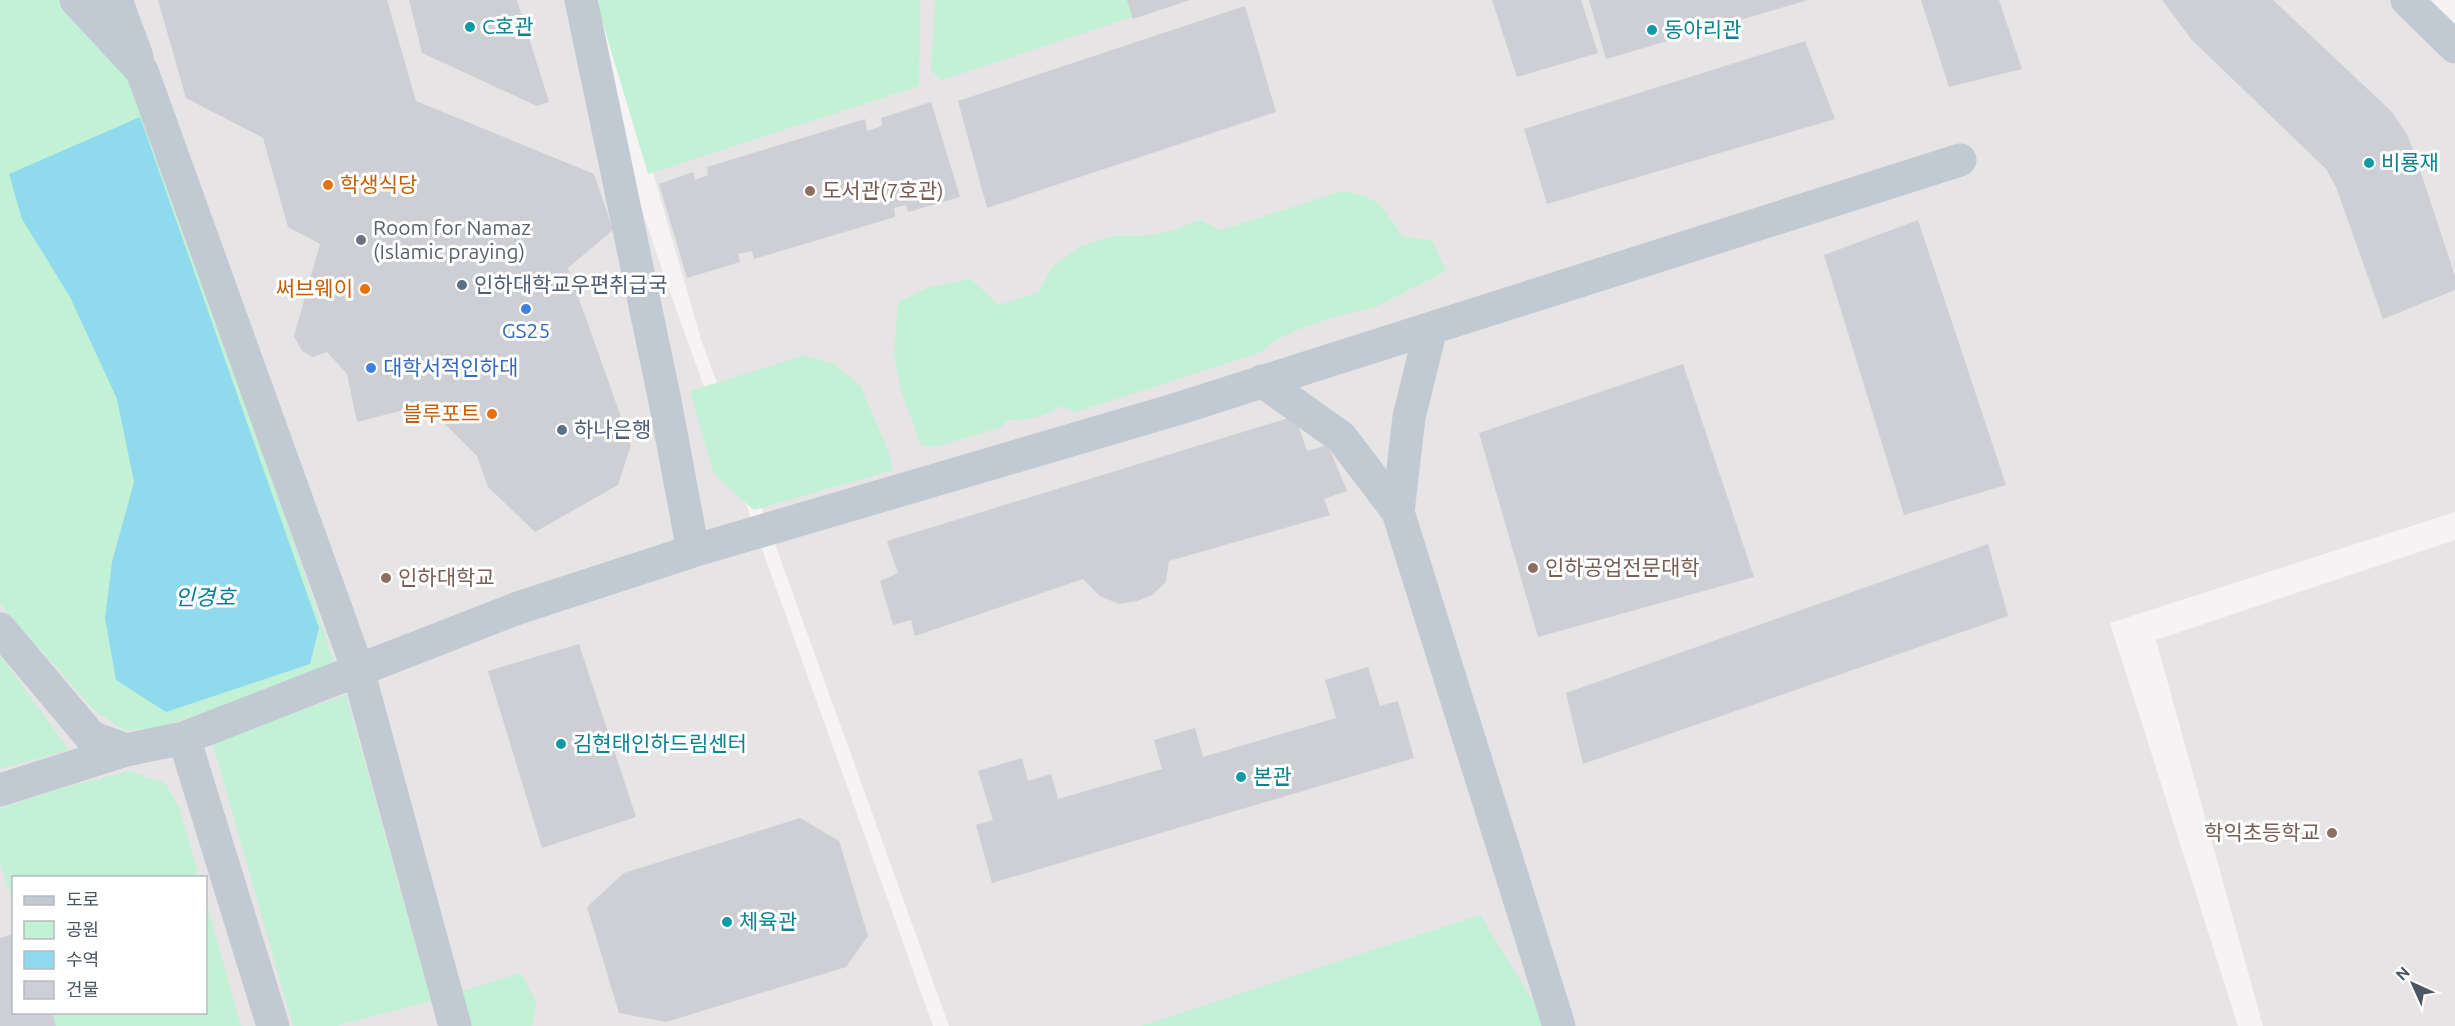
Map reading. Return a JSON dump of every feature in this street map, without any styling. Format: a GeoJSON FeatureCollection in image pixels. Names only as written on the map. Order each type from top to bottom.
{"type":"FeatureCollection","features":[{"type":"Feature","properties":{"kind":"lane"},"geometry":{"type":"LineString","coordinates":[[76,0],[142,70]]}},
{"type":"Feature","properties":{"kind":"lane"},"geometry":{"type":"LineString","coordinates":[[116,0],[358,670],[450,1025]]}},
{"type":"Feature","properties":{"kind":"lane"},"geometry":{"type":"LineString","coordinates":[[580,0],[665,400],[693,551]]}},
{"type":"Feature","properties":{"kind":"lane"},"geometry":{"type":"LineString","coordinates":[[2408,0],[2455,47]]}},
{"type":"Feature","properties":{"kind":"lane"},"geometry":{"type":"LineString","coordinates":[[0,790],[126,750],[184,738],[518,608],[693,551],[1262,381],[1960,160]]}},
{"type":"Feature","properties":{"kind":"lane"},"geometry":{"type":"LineString","coordinates":[[1398,512],[1409,417],[1431,328]]}},
{"type":"Feature","properties":{"kind":"lane"},"geometry":{"type":"LineString","coordinates":[[1262,381],[1341,437],[1398,512],[1559,1026]]}},
{"type":"Feature","properties":{"kind":"lane"},"geometry":{"type":"LineString","coordinates":[[0,629],[91,737],[126,750]]}},
{"type":"Feature","properties":{"kind":"lane"},"geometry":{"type":"LineString","coordinates":[[184,738],[273,1026]]}},
{"type":"Feature","properties":{"kind":"shaded area","name":"인하대학교"},"geometry":{"type":"Polygon","coordinates":[[[0,0],[570,0],[665,278],[933,1026],[0,1026],[0,0]]]}},
{"type":"Feature","properties":{"kind":"shaded area","name":"인하공업전문대학"},"geometry":{"type":"Polygon","coordinates":[[[603,0],[2391,0],[2455,65],[2455,512],[2110,623],[2238,1026],[949,1026],[701,339],[603,0]]]}},
{"type":"Feature","properties":{"kind":"shaded area","name":"학익초등학교"},"geometry":{"type":"Polygon","coordinates":[[[2455,540],[2455,1026],[2263,1026],[2156,640],[2455,540]]]}},
{"type":"Feature","properties":{"kind":"green space"},"geometry":{"type":"Polygon","coordinates":[[[0,0],[63,0],[139,79],[336,668],[155,729],[123,730],[93,709],[0,604],[0,0]]]}},
{"type":"Feature","properties":{"kind":"green space"},"geometry":{"type":"Polygon","coordinates":[[[599,0],[920,0],[919,86],[648,174],[598,7],[599,0]]]}},
{"type":"Feature","properties":{"kind":"green space"},"geometry":{"type":"Polygon","coordinates":[[[935,0],[1184,0],[942,80],[931,71],[935,0]]]}},
{"type":"Feature","properties":{"kind":"green space"},"geometry":{"type":"Polygon","coordinates":[[[1342,191],[1366,197],[1380,205],[1403,237],[1432,240],[1446,271],[1373,308],[1337,316],[1297,330],[1272,342],[1261,352],[1076,412],[1062,406],[1036,417],[1008,420],[1001,427],[935,447],[921,445],[901,391],[894,353],[898,302],[930,287],[971,279],[998,305],[1039,292],[1052,267],[1081,246],[1113,236],[1142,236],[1172,231],[1199,220],[1221,230],[1342,191]]]}},
{"type":"Feature","properties":{"kind":"green space"},"geometry":{"type":"Polygon","coordinates":[[[805,355],[835,365],[860,385],[889,453],[893,470],[754,510],[723,483],[713,471],[690,391],[805,355]]]}},
{"type":"Feature","properties":{"kind":"green space"},"geometry":{"type":"Polygon","coordinates":[[[0,655],[69,750],[0,769],[0,655]]]}},
{"type":"Feature","properties":{"kind":"green space"},"geometry":{"type":"Polygon","coordinates":[[[346,695],[431,1001],[336,1026],[293,1026],[212,741],[346,695]]]}},
{"type":"Feature","properties":{"kind":"green space"},"geometry":{"type":"Polygon","coordinates":[[[129,771],[165,783],[179,807],[199,876],[12,876],[12,899],[0,862],[0,808],[66,787],[129,771]]]}},
{"type":"Feature","properties":{"kind":"green space"},"geometry":{"type":"Polygon","coordinates":[[[207,905],[241,1026],[56,1026],[51,1014],[207,1014],[207,905]]]}},
{"type":"Feature","properties":{"kind":"green space"},"geometry":{"type":"Polygon","coordinates":[[[1480,915],[1548,1026],[1141,1026],[1480,915]]]}},
{"type":"Feature","properties":{"kind":"green space"},"geometry":{"type":"Polygon","coordinates":[[[521,973],[536,1002],[532,1026],[472,1026],[462,991],[521,973]]]}},
{"type":"Feature","properties":{"kind":"water","name":"인경호"},"geometry":{"type":"Polygon","coordinates":[[[140,117],[319,628],[310,664],[166,712],[116,680],[105,618],[112,562],[134,482],[117,399],[70,297],[22,219],[9,174],[140,117]]]}},
{"type":"Feature","properties":{"kind":"building"},"geometry":{"type":"Polygon","coordinates":[[[158,0],[387,0],[416,101],[594,174],[613,230],[568,268],[631,445],[618,485],[535,532],[488,487],[477,456],[441,420],[400,411],[357,422],[347,374],[327,352],[313,357],[302,351],[294,336],[320,244],[288,227],[263,138],[186,98],[158,0]]]}},
{"type":"Feature","properties":{"kind":"building","name":"C호관"},"geometry":{"type":"Polygon","coordinates":[[[409,0],[517,0],[549,102],[537,106],[422,53],[409,0]]]}},
{"type":"Feature","properties":{"kind":"building"},"geometry":{"type":"Polygon","coordinates":[[[1127,0],[1190,0],[1133,19],[1127,0]]]}},
{"type":"Feature","properties":{"kind":"building"},"geometry":{"type":"Polygon","coordinates":[[[1492,0],[1581,0],[1598,53],[1517,77],[1492,0]]]}},
{"type":"Feature","properties":{"kind":"building","name":"동아리관"},"geometry":{"type":"Polygon","coordinates":[[[1589,0],[1805,0],[1805,1],[1606,59],[1589,0]]]}},
{"type":"Feature","properties":{"kind":"building"},"geometry":{"type":"Polygon","coordinates":[[[1921,0],[1999,0],[2022,69],[1949,87],[1921,0]]]}},
{"type":"Feature","properties":{"kind":"building","name":"비룡재"},"geometry":{"type":"Polygon","coordinates":[[[2162,0],[2273,0],[2391,111],[2407,134],[2416,158],[2455,276],[2455,290],[2383,319],[2336,187],[2326,169],[2191,39],[2162,0]]]}},
{"type":"Feature","properties":{"kind":"building"},"geometry":{"type":"Polygon","coordinates":[[[1245,6],[1276,112],[987,208],[958,101],[1245,6]]]}},
{"type":"Feature","properties":{"kind":"building"},"geometry":{"type":"Polygon","coordinates":[[[1805,41],[1835,119],[1547,204],[1524,129],[1805,41]]]}},
{"type":"Feature","properties":{"kind":"building","name":"도서관(7호관)"},"geometry":{"type":"Polygon","coordinates":[[[931,102],[960,197],[908,212],[906,205],[894,208],[895,217],[754,259],[752,251],[738,254],[740,262],[687,278],[659,184],[693,172],[695,180],[708,175],[707,167],[865,119],[867,131],[882,126],[881,118],[931,102]]]}},
{"type":"Feature","properties":{"kind":"building"},"geometry":{"type":"Polygon","coordinates":[[[1918,220],[2006,485],[1904,515],[1824,255],[1918,220]]]}},
{"type":"Feature","properties":{"kind":"building"},"geometry":{"type":"Polygon","coordinates":[[[1683,364],[1754,577],[1538,637],[1479,433],[1683,364]]]}},
{"type":"Feature","properties":{"kind":"building"},"geometry":{"type":"Polygon","coordinates":[[[1295,416],[1307,451],[1328,445],[1347,491],[1324,499],[1330,515],[1169,561],[1166,582],[1152,595],[1137,601],[1119,604],[1100,596],[1083,579],[915,636],[911,620],[893,625],[880,581],[898,573],[887,541],[1295,416]]]}},
{"type":"Feature","properties":{"kind":"building"},"geometry":{"type":"Polygon","coordinates":[[[1988,544],[2008,616],[1583,764],[1566,693],[1988,544]]]}},
{"type":"Feature","properties":{"kind":"building","name":"김현태인하드림센터"},"geometry":{"type":"Polygon","coordinates":[[[579,644],[636,817],[542,848],[488,671],[579,644]]]}},
{"type":"Feature","properties":{"kind":"building","name":"본관"},"geometry":{"type":"Polygon","coordinates":[[[1368,667],[1380,706],[1398,701],[1414,758],[992,883],[976,825],[993,820],[978,771],[1022,758],[1028,781],[1051,774],[1058,799],[1162,769],[1154,740],[1195,728],[1203,757],[1336,718],[1325,680],[1368,667]]]}},
{"type":"Feature","properties":{"kind":"building","name":"체육관"},"geometry":{"type":"Polygon","coordinates":[[[800,818],[839,841],[868,936],[846,967],[666,1022],[619,1013],[587,907],[624,873],[800,818]]]}},
{"type":"Feature","properties":{"kind":"building"},"geometry":{"type":"Polygon","coordinates":[[[12,935],[12,1014],[53,1014],[56,1026],[0,1026],[0,938],[12,935]]]}},
{"type":"Feature","properties":{"kind":"place","name":"C호관"},"geometry":{"type":"Point","coordinates":[470,27]}},
{"type":"Feature","properties":{"kind":"place","name":"동아리관"},"geometry":{"type":"Point","coordinates":[1652,30]}},
{"type":"Feature","properties":{"kind":"place","name":"비룡재"},"geometry":{"type":"Point","coordinates":[2369,163]}},
{"type":"Feature","properties":{"kind":"place","name":"학생식당"},"geometry":{"type":"Point","coordinates":[328,185]}},
{"type":"Feature","properties":{"kind":"place","name":"도서관(7호관)"},"geometry":{"type":"Point","coordinates":[810,191]}},
{"type":"Feature","properties":{"kind":"place","name":"Room for Namaz (Islamic praying)"},"geometry":{"type":"Point","coordinates":[361,240]}},
{"type":"Feature","properties":{"kind":"place","name":"인하대학교우편취급국"},"geometry":{"type":"Point","coordinates":[462,285]}},
{"type":"Feature","properties":{"kind":"place","name":"써브웨이"},"geometry":{"type":"Point","coordinates":[365,289]}},
{"type":"Feature","properties":{"kind":"place","name":"GS25"},"geometry":{"type":"Point","coordinates":[526,309]}},
{"type":"Feature","properties":{"kind":"place","name":"대학서적인하대"},"geometry":{"type":"Point","coordinates":[371,368]}},
{"type":"Feature","properties":{"kind":"place","name":"블루포트"},"geometry":{"type":"Point","coordinates":[492,414]}},
{"type":"Feature","properties":{"kind":"place","name":"하나은행"},"geometry":{"type":"Point","coordinates":[562,430]}},
{"type":"Feature","properties":{"kind":"place","name":"인하공업전문대학"},"geometry":{"type":"Point","coordinates":[1533,568]}},
{"type":"Feature","properties":{"kind":"place","name":"인하대학교"},"geometry":{"type":"Point","coordinates":[386,578]}},
{"type":"Feature","properties":{"kind":"place","name":"김현태인하드림센터"},"geometry":{"type":"Point","coordinates":[561,744]}},
{"type":"Feature","properties":{"kind":"place","name":"본관"},"geometry":{"type":"Point","coordinates":[1241,777]}},
{"type":"Feature","properties":{"kind":"place","name":"학익초등학교"},"geometry":{"type":"Point","coordinates":[2332,833]}},
{"type":"Feature","properties":{"kind":"place","name":"체육관"},"geometry":{"type":"Point","coordinates":[727,922]}}]}
